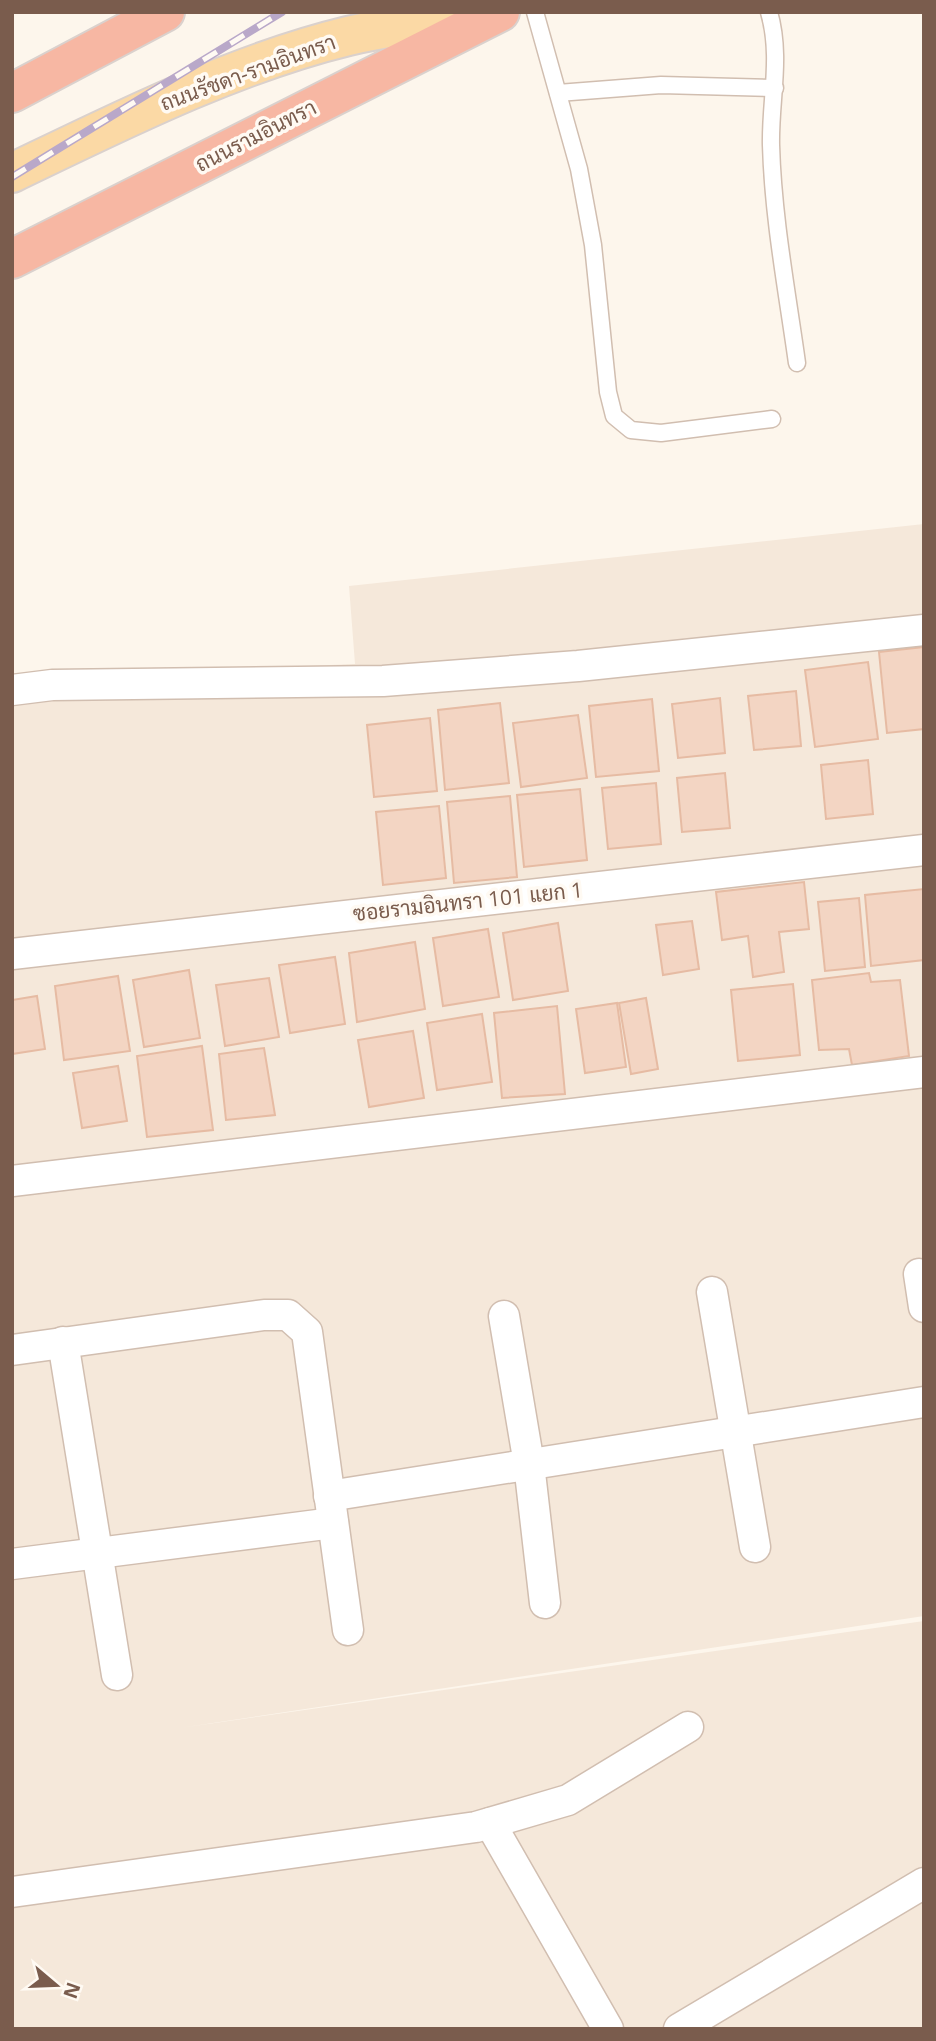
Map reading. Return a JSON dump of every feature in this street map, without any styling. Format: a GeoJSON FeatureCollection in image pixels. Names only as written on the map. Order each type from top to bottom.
{"type":"FeatureCollection","features":[{"type":"Feature","properties":{"kind":"highway"},"geometry":{"type":"LineString","coordinates":[[12,93],[165,12]]}},
{"type":"Feature","properties":{"kind":"highway","name":"ถนนรามอินทรา"},"geometry":{"type":"LineString","coordinates":[[12,259],[498,13]]}},
{"type":"Feature","properties":{"kind":"main road","name":"ถนนรัชดา-รามอินทรา"},"geometry":{"type":"LineString","coordinates":[[12,173],[110,126],[256,65],[345,37],[498,13]]}},
{"type":"Feature","properties":{"kind":"street"},"geometry":{"type":"LineString","coordinates":[[12,690],[51,685],[383,681],[453,677],[924,629]]}},
{"type":"Feature","properties":{"kind":"street","name":"ซอยรามอินทรา 101 แยก 1"},"geometry":{"type":"LineString","coordinates":[[12,954],[924,850]]}},
{"type":"Feature","properties":{"kind":"street"},"geometry":{"type":"LineString","coordinates":[[12,1181],[924,1072]]}},
{"type":"Feature","properties":{"kind":"street"},"geometry":{"type":"LineString","coordinates":[[919,1274],[924,1307]]}},
{"type":"Feature","properties":{"kind":"street"},"geometry":{"type":"LineString","coordinates":[[712,1292],[755,1547]]}},
{"type":"Feature","properties":{"kind":"street"},"geometry":{"type":"LineString","coordinates":[[12,1350],[264,1315],[288,1315],[307,1332],[348,1630]]}},
{"type":"Feature","properties":{"kind":"street"},"geometry":{"type":"LineString","coordinates":[[504,1316],[529,1464],[545,1604]]}},
{"type":"Feature","properties":{"kind":"street"},"geometry":{"type":"LineString","coordinates":[[63,1342],[117,1675]]}},
{"type":"Feature","properties":{"kind":"street"},"geometry":{"type":"LineString","coordinates":[[12,1564],[97,1552],[331,1509],[529,1464],[924,1402]]}},
{"type":"Feature","properties":{"kind":"street"},"geometry":{"type":"LineString","coordinates":[[12,1892],[490,1823],[568,1800],[688,1727]]}},
{"type":"Feature","properties":{"kind":"street"},"geometry":{"type":"LineString","coordinates":[[490,1823],[608,2029]]}},
{"type":"Feature","properties":{"kind":"street"},"geometry":{"type":"LineString","coordinates":[[679,2029],[924,1883]]}},
{"type":"Feature","properties":{"kind":"lane"},"geometry":{"type":"LineString","coordinates":[[535,12],[579,169],[593,245],[608,392],[614,416],[631,430],[661,433],[772,419]]}},
{"type":"Feature","properties":{"kind":"lane"},"geometry":{"type":"LineString","coordinates":[[769,12],[777,70],[771,143],[776,216],[797,363]]}},
{"type":"Feature","properties":{"kind":"lane"},"geometry":{"type":"LineString","coordinates":[[558,93],[661,85],[775,88]]}},
{"type":"Feature","properties":{"kind":"shaded area"},"geometry":{"type":"Polygon","coordinates":[[[924,524],[924,1616],[180,1728],[924,1621],[924,2029],[12,2029],[12,678],[355,664],[349,586],[924,524]]]}},
{"type":"Feature","properties":{"kind":"building"},"geometry":{"type":"Polygon","coordinates":[[[924,647],[924,729],[887,733],[879,652],[924,647]]]}},
{"type":"Feature","properties":{"kind":"building"},"geometry":{"type":"Polygon","coordinates":[[[868,662],[878,739],[815,747],[805,670],[868,662]]]}},
{"type":"Feature","properties":{"kind":"building"},"geometry":{"type":"Polygon","coordinates":[[[796,691],[801,746],[754,750],[748,696],[796,691]]]}},
{"type":"Feature","properties":{"kind":"building"},"geometry":{"type":"Polygon","coordinates":[[[720,698],[725,753],[678,758],[672,704],[720,698]]]}},
{"type":"Feature","properties":{"kind":"building"},"geometry":{"type":"Polygon","coordinates":[[[652,699],[659,771],[596,777],[589,706],[652,699]]]}},
{"type":"Feature","properties":{"kind":"building"},"geometry":{"type":"Polygon","coordinates":[[[500,703],[509,783],[445,790],[438,710],[500,703]]]}},
{"type":"Feature","properties":{"kind":"building"},"geometry":{"type":"Polygon","coordinates":[[[578,715],[587,778],[521,787],[513,723],[578,715]]]}},
{"type":"Feature","properties":{"kind":"building"},"geometry":{"type":"Polygon","coordinates":[[[430,718],[437,791],[374,797],[367,725],[430,718]]]}},
{"type":"Feature","properties":{"kind":"building"},"geometry":{"type":"Polygon","coordinates":[[[868,760],[873,814],[826,819],[821,765],[868,760]]]}},
{"type":"Feature","properties":{"kind":"building"},"geometry":{"type":"Polygon","coordinates":[[[725,773],[730,828],[682,832],[677,778],[725,773]]]}},
{"type":"Feature","properties":{"kind":"building"},"geometry":{"type":"Polygon","coordinates":[[[656,783],[661,844],[608,849],[602,788],[656,783]]]}},
{"type":"Feature","properties":{"kind":"building"},"geometry":{"type":"Polygon","coordinates":[[[580,789],[587,860],[524,867],[517,795],[580,789]]]}},
{"type":"Feature","properties":{"kind":"building"},"geometry":{"type":"Polygon","coordinates":[[[510,796],[517,877],[454,883],[447,802],[510,796]]]}},
{"type":"Feature","properties":{"kind":"building"},"geometry":{"type":"Polygon","coordinates":[[[439,806],[446,878],[383,885],[376,812],[439,806]]]}},
{"type":"Feature","properties":{"kind":"building"},"geometry":{"type":"Polygon","coordinates":[[[804,882],[809,929],[779,932],[784,972],[753,977],[748,936],[722,940],[716,892],[804,882]]]}},
{"type":"Feature","properties":{"kind":"building"},"geometry":{"type":"Polygon","coordinates":[[[924,889],[924,960],[871,966],[865,895],[924,889]]]}},
{"type":"Feature","properties":{"kind":"building"},"geometry":{"type":"Polygon","coordinates":[[[859,898],[865,967],[825,971],[818,902],[859,898]]]}},
{"type":"Feature","properties":{"kind":"building"},"geometry":{"type":"Polygon","coordinates":[[[692,921],[699,969],[663,975],[656,925],[692,921]]]}},
{"type":"Feature","properties":{"kind":"building"},"geometry":{"type":"Polygon","coordinates":[[[558,923],[568,991],[513,1000],[503,933],[558,923]]]}},
{"type":"Feature","properties":{"kind":"building"},"geometry":{"type":"Polygon","coordinates":[[[488,929],[499,997],[443,1006],[433,938],[488,929]]]}},
{"type":"Feature","properties":{"kind":"building"},"geometry":{"type":"Polygon","coordinates":[[[415,942],[425,1009],[357,1022],[349,953],[415,942]]]}},
{"type":"Feature","properties":{"kind":"building"},"geometry":{"type":"Polygon","coordinates":[[[335,957],[345,1024],[290,1033],[279,965],[335,957]]]}},
{"type":"Feature","properties":{"kind":"building"},"geometry":{"type":"Polygon","coordinates":[[[189,970],[200,1038],[144,1047],[133,980],[189,970]]]}},
{"type":"Feature","properties":{"kind":"building"},"geometry":{"type":"Polygon","coordinates":[[[869,973],[871,982],[900,980],[909,1056],[852,1065],[849,1049],[819,1050],[812,980],[869,973]]]}},
{"type":"Feature","properties":{"kind":"building"},"geometry":{"type":"Polygon","coordinates":[[[118,976],[130,1051],[64,1060],[55,986],[118,976]]]}},
{"type":"Feature","properties":{"kind":"building"},"geometry":{"type":"Polygon","coordinates":[[[269,978],[279,1037],[225,1046],[216,985],[269,978]]]}},
{"type":"Feature","properties":{"kind":"building"},"geometry":{"type":"Polygon","coordinates":[[[793,984],[800,1055],[738,1061],[731,990],[793,984]]]}},
{"type":"Feature","properties":{"kind":"building"},"geometry":{"type":"Polygon","coordinates":[[[37,996],[45,1049],[12,1054],[12,1000],[37,996]]]}},
{"type":"Feature","properties":{"kind":"building"},"geometry":{"type":"Polygon","coordinates":[[[646,998],[658,1069],[631,1074],[619,1003],[646,998]]]}},
{"type":"Feature","properties":{"kind":"building"},"geometry":{"type":"Polygon","coordinates":[[[617,1003],[626,1067],[585,1073],[576,1009],[617,1003]]]}},
{"type":"Feature","properties":{"kind":"building"},"geometry":{"type":"Polygon","coordinates":[[[557,1006],[565,1094],[502,1098],[494,1013],[557,1006]]]}},
{"type":"Feature","properties":{"kind":"building"},"geometry":{"type":"Polygon","coordinates":[[[482,1014],[492,1082],[437,1090],[427,1023],[482,1014]]]}},
{"type":"Feature","properties":{"kind":"building"},"geometry":{"type":"Polygon","coordinates":[[[413,1031],[424,1098],[369,1107],[358,1040],[413,1031]]]}},
{"type":"Feature","properties":{"kind":"building"},"geometry":{"type":"Polygon","coordinates":[[[202,1046],[213,1130],[147,1137],[137,1056],[202,1046]]]}},
{"type":"Feature","properties":{"kind":"building"},"geometry":{"type":"Polygon","coordinates":[[[264,1048],[275,1115],[226,1120],[219,1054],[264,1048]]]}},
{"type":"Feature","properties":{"kind":"building"},"geometry":{"type":"Polygon","coordinates":[[[118,1066],[127,1121],[82,1128],[73,1073],[118,1066]]]}},
{"type":"Feature","properties":{"kind":"railway"},"geometry":{"type":"LineString","coordinates":[[12,177],[282,12]]}}]}
